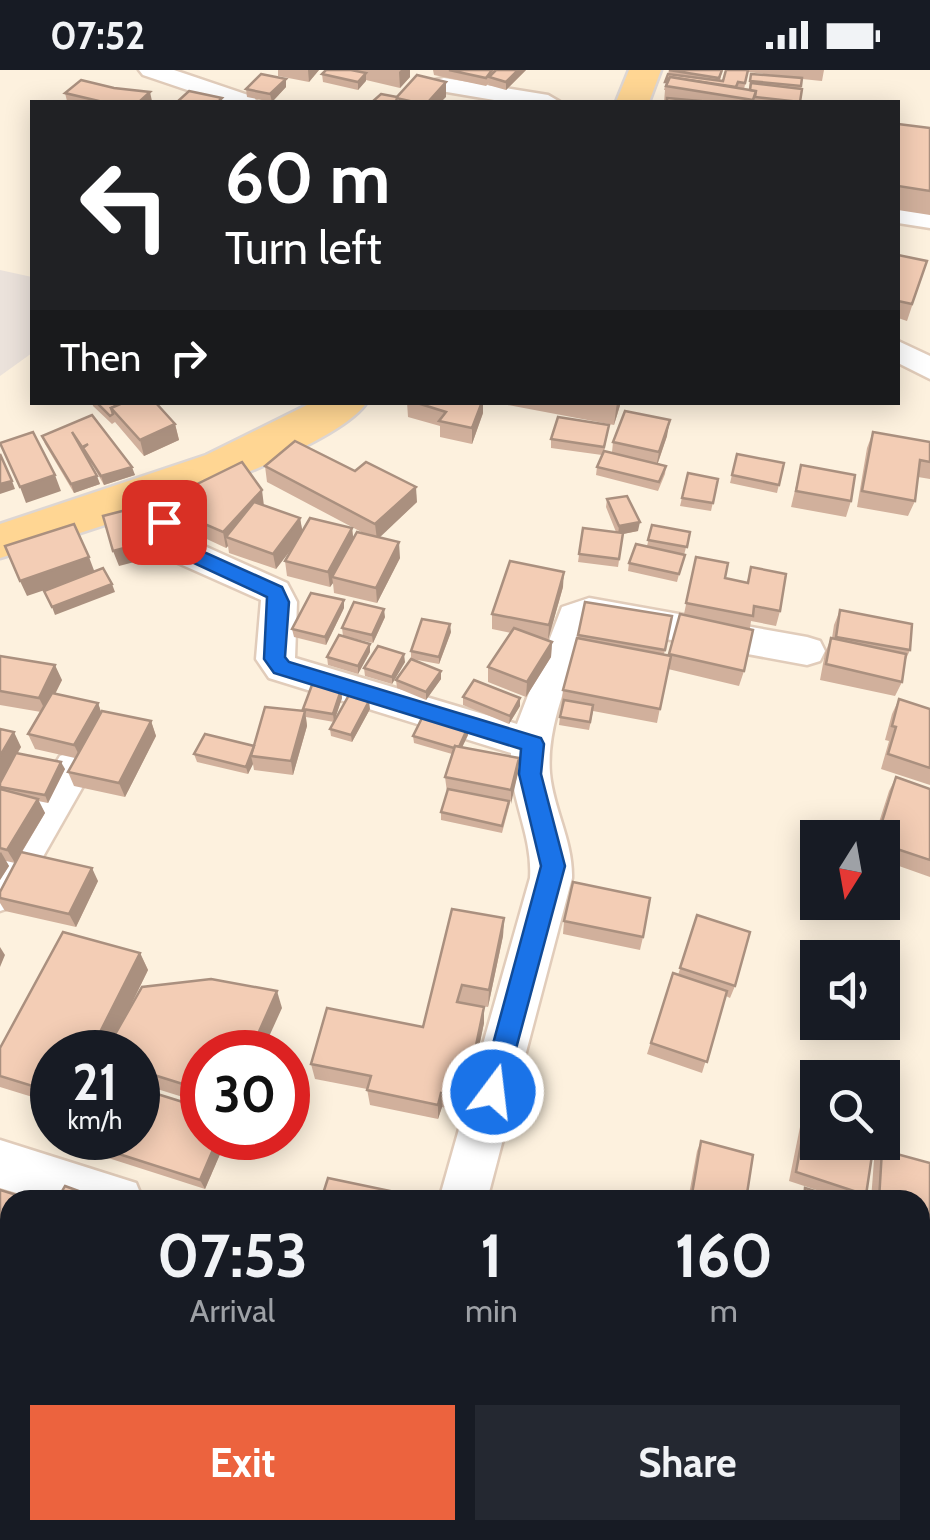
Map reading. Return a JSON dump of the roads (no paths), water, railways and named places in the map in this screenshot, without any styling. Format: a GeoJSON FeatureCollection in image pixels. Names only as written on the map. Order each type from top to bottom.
{"type":"FeatureCollection","features":[{"type":"Feature","properties":{"kind":"main road"},"geometry":{"type":"LineString","coordinates":[[633,100],[646,70]]}},
{"type":"Feature","properties":{"kind":"main road"},"geometry":{"type":"LineString","coordinates":[[0,541],[257,451],[341,405]]}},
{"type":"Feature","properties":{"kind":"street"},"geometry":{"type":"LineString","coordinates":[[151,70],[238,100]]}},
{"type":"Feature","properties":{"kind":"street"},"geometry":{"type":"LineString","coordinates":[[444,85],[536,100]]}},
{"type":"Feature","properties":{"kind":"street"},"geometry":{"type":"LineString","coordinates":[[900,214],[930,220]]}},
{"type":"Feature","properties":{"kind":"street"},"geometry":{"type":"LineString","coordinates":[[900,351],[930,368]]}},
{"type":"Feature","properties":{"kind":"street"},"geometry":{"type":"LineString","coordinates":[[143,494],[185,550],[275,592],[279,602],[274,659],[282,668],[533,744]]}},
{"type":"Feature","properties":{"kind":"street"},"geometry":{"type":"LineString","coordinates":[[466,1190],[552,878],[553,854],[530,774],[533,744],[557,660],[578,612],[590,611],[807,651]]}},
{"type":"Feature","properties":{"kind":"street"},"geometry":{"type":"LineString","coordinates":[[0,893],[74,768]]}},
{"type":"Feature","properties":{"kind":"street"},"geometry":{"type":"LineString","coordinates":[[0,1164],[86,1190]]}}]}
